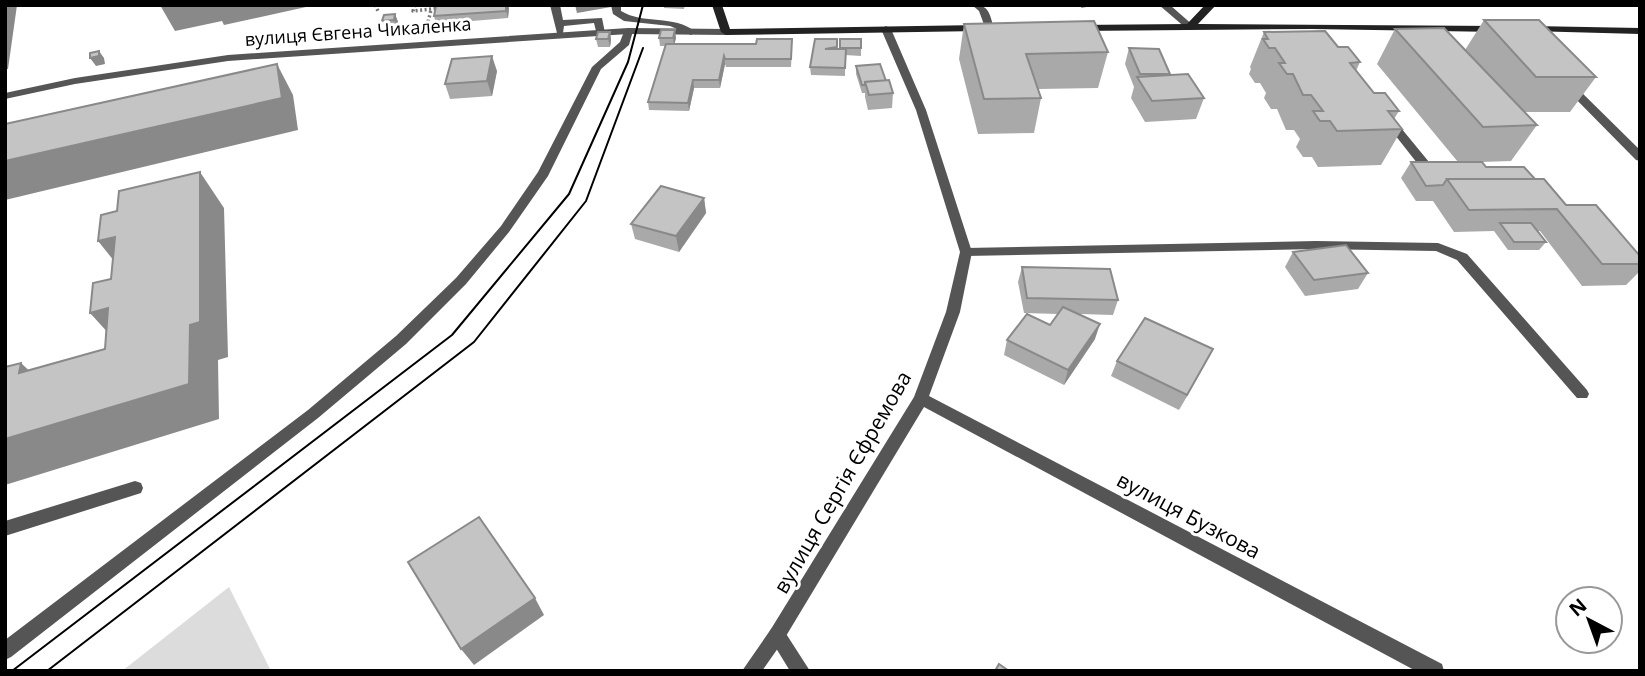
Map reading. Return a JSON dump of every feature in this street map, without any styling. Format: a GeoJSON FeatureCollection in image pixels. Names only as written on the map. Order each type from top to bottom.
{"type":"FeatureCollection","features":[{"type":"Feature","properties":{"kind":"street"},"geometry":{"type":"LineString","coordinates":[[555,5],[561,35]]}},
{"type":"Feature","properties":{"kind":"street"},"geometry":{"type":"LineString","coordinates":[[616,5],[616,12],[627,19],[672,23],[691,32]]}},
{"type":"Feature","properties":{"kind":"street"},"geometry":{"type":"LineString","coordinates":[[717,5],[726,32]]}},
{"type":"Feature","properties":{"kind":"street"},"geometry":{"type":"LineString","coordinates":[[977,5],[982,10],[989,28]]}},
{"type":"Feature","properties":{"kind":"street"},"geometry":{"type":"LineString","coordinates":[[1164,5],[1190,27]]}},
{"type":"Feature","properties":{"kind":"street"},"geometry":{"type":"LineString","coordinates":[[1190,27],[1211,5]]}},
{"type":"Feature","properties":{"kind":"street"},"geometry":{"type":"LineString","coordinates":[[560,23],[599,20],[600,33]]}},
{"type":"Feature","properties":{"kind":"street"},"geometry":{"type":"LineString","coordinates":[[1312,26],[1321,37]]}},
{"type":"Feature","properties":{"kind":"street"},"geometry":{"type":"LineString","coordinates":[[1069,28],[1312,26],[1514,29]]}},
{"type":"Feature","properties":{"kind":"street","name":"вулиця Євгена Чикаленка"},"geometry":{"type":"LineString","coordinates":[[5,96],[88,79],[228,58],[561,35],[628,31],[1002,28]]}},
{"type":"Feature","properties":{"kind":"street","name":"вулиця Сергія Єфремова"},"geometry":{"type":"LineString","coordinates":[[751,671],[777,635],[920,399],[953,312],[966,252],[921,110],[886,29]]}},
{"type":"Feature","properties":{"kind":"street"},"geometry":{"type":"LineString","coordinates":[[1526,29],[1640,31]]}},
{"type":"Feature","properties":{"kind":"street"},"geometry":{"type":"LineString","coordinates":[[5,651],[313,414],[401,340],[461,281],[505,229],[544,173],[597,67],[625,43],[628,31]]}},
{"type":"Feature","properties":{"kind":"street"},"geometry":{"type":"LineString","coordinates":[[1561,77],[1640,158]]}},
{"type":"Feature","properties":{"kind":"street"},"geometry":{"type":"LineString","coordinates":[[1382,111],[1425,164]]}},
{"type":"Feature","properties":{"kind":"street"},"geometry":{"type":"LineString","coordinates":[[966,252],[1316,245],[1438,247],[1462,257],[1582,394]]}},
{"type":"Feature","properties":{"kind":"street","name":"вулиця Бузкова"},"geometry":{"type":"LineString","coordinates":[[920,399],[1436,671]]}},
{"type":"Feature","properties":{"kind":"street"},"geometry":{"type":"LineString","coordinates":[[5,529],[135,488]]}},
{"type":"Feature","properties":{"kind":"street"},"geometry":{"type":"LineString","coordinates":[[777,635],[801,671]]}},
{"type":"Feature","properties":{"kind":"path"},"geometry":{"type":"LineString","coordinates":[[375,5],[379,13]]}},
{"type":"Feature","properties":{"kind":"path"},"geometry":{"type":"LineString","coordinates":[[415,5],[413,11],[445,8]]}},
{"type":"Feature","properties":{"kind":"path"},"geometry":{"type":"LineString","coordinates":[[427,25],[431,9]]}},
{"type":"Feature","properties":{"kind":"shaded area"},"geometry":{"type":"Polygon","coordinates":[[[229,587],[271,671],[122,671],[229,587]]]}},
{"type":"Feature","properties":{"kind":"building"},"geometry":{"type":"Polygon","coordinates":[[[506,5],[506,11],[434,16],[436,6],[506,5]]]}},
{"type":"Feature","properties":{"kind":"building"},"geometry":{"type":"Polygon","coordinates":[[[395,14],[394,20],[382,21],[384,15],[395,14]]]}},
{"type":"Feature","properties":{"kind":"building"},"geometry":{"type":"Polygon","coordinates":[[[1484,20],[1539,20],[1596,77],[1536,77],[1484,20]]]}},
{"type":"Feature","properties":{"kind":"building"},"geometry":{"type":"Polygon","coordinates":[[[1094,21],[1108,52],[1026,54],[1041,98],[984,99],[964,24],[1094,21]]]}},
{"type":"Feature","properties":{"kind":"building"},"geometry":{"type":"Polygon","coordinates":[[[1444,28],[1537,125],[1483,127],[1395,29],[1444,28]]]}},
{"type":"Feature","properties":{"kind":"building"},"geometry":{"type":"Polygon","coordinates":[[[661,30],[675,30],[673,38],[659,38],[661,30]]]}},
{"type":"Feature","properties":{"kind":"building"},"geometry":{"type":"Polygon","coordinates":[[[1325,31],[1338,47],[1348,47],[1360,62],[1350,63],[1374,93],[1385,93],[1399,111],[1388,111],[1402,129],[1337,131],[1330,121],[1320,121],[1313,111],[1323,111],[1311,95],[1303,95],[1293,74],[1287,74],[1279,63],[1285,63],[1275,48],[1269,48],[1263,39],[1268,39],[1264,32],[1325,31]]]}},
{"type":"Feature","properties":{"kind":"building"},"geometry":{"type":"Polygon","coordinates":[[[598,32],[610,32],[608,39],[596,39],[598,32]]]}},
{"type":"Feature","properties":{"kind":"building"},"geometry":{"type":"Polygon","coordinates":[[[757,39],[792,39],[791,59],[725,59],[724,56],[719,80],[693,80],[688,103],[648,102],[666,44],[756,44],[757,39]]]}},
{"type":"Feature","properties":{"kind":"building"},"geometry":{"type":"Polygon","coordinates":[[[815,39],[837,39],[837,47],[825,49],[846,49],[845,68],[810,67],[815,39]]]}},
{"type":"Feature","properties":{"kind":"building"},"geometry":{"type":"Polygon","coordinates":[[[840,39],[861,39],[861,48],[840,48],[840,39]]]}},
{"type":"Feature","properties":{"kind":"building"},"geometry":{"type":"Polygon","coordinates":[[[1129,48],[1159,49],[1170,74],[1140,74],[1129,48]]]}},
{"type":"Feature","properties":{"kind":"building"},"geometry":{"type":"Polygon","coordinates":[[[99,51],[99,56],[90,58],[90,53],[99,51]]]}},
{"type":"Feature","properties":{"kind":"building"},"geometry":{"type":"Polygon","coordinates":[[[492,56],[487,81],[445,84],[452,59],[492,56]]]}},
{"type":"Feature","properties":{"kind":"building"},"geometry":{"type":"Polygon","coordinates":[[[277,64],[282,98],[5,161],[5,124],[277,64]]]}},
{"type":"Feature","properties":{"kind":"building"},"geometry":{"type":"Polygon","coordinates":[[[880,64],[886,81],[865,82],[865,85],[862,85],[856,66],[880,64]]]}},
{"type":"Feature","properties":{"kind":"building"},"geometry":{"type":"Polygon","coordinates":[[[1188,74],[1204,98],[1152,101],[1137,77],[1188,74]]]}},
{"type":"Feature","properties":{"kind":"building"},"geometry":{"type":"Polygon","coordinates":[[[889,80],[893,93],[869,95],[865,82],[889,80]]]}},
{"type":"Feature","properties":{"kind":"building"},"geometry":{"type":"Polygon","coordinates":[[[1411,162],[1482,162],[1486,167],[1524,167],[1535,179],[1447,179],[1443,185],[1426,186],[1411,162]]]}},
{"type":"Feature","properties":{"kind":"building"},"geometry":{"type":"Polygon","coordinates":[[[200,172],[200,322],[190,325],[189,384],[5,439],[5,367],[21,363],[19,373],[105,349],[108,308],[90,313],[93,283],[111,279],[115,237],[98,241],[101,215],[117,211],[119,191],[200,172]]]}},
{"type":"Feature","properties":{"kind":"building"},"geometry":{"type":"Polygon","coordinates":[[[1447,179],[1544,179],[1566,205],[1596,205],[1640,256],[1640,264],[1602,264],[1557,209],[1469,210],[1447,179]]]}},
{"type":"Feature","properties":{"kind":"building"},"geometry":{"type":"Polygon","coordinates":[[[661,186],[704,198],[676,236],[631,224],[661,186]]]}},
{"type":"Feature","properties":{"kind":"building"},"geometry":{"type":"Polygon","coordinates":[[[1500,223],[1531,223],[1546,242],[1514,242],[1500,223]]]}},
{"type":"Feature","properties":{"kind":"building"},"geometry":{"type":"Polygon","coordinates":[[[1346,245],[1368,273],[1314,280],[1293,252],[1346,245]]]}},
{"type":"Feature","properties":{"kind":"building"},"geometry":{"type":"Polygon","coordinates":[[[1022,267],[1110,269],[1118,300],[1027,298],[1022,267]]]}},
{"type":"Feature","properties":{"kind":"building"},"geometry":{"type":"Polygon","coordinates":[[[1063,307],[1100,324],[1068,370],[1007,340],[1027,314],[1050,325],[1063,307]]]}},
{"type":"Feature","properties":{"kind":"building"},"geometry":{"type":"Polygon","coordinates":[[[1145,318],[1213,349],[1187,395],[1117,361],[1145,318]]]}},
{"type":"Feature","properties":{"kind":"building"},"geometry":{"type":"Polygon","coordinates":[[[479,517],[535,598],[461,649],[408,562],[479,517]]]}},
{"type":"Feature","properties":{"kind":"building"},"geometry":{"type":"Polygon","coordinates":[[[999,664],[1009,671],[995,671],[999,664]]]}},
{"type":"Feature","properties":{"kind":"tram line"},"geometry":{"type":"LineString","coordinates":[[12,671],[452,335],[569,194],[628,62],[643,5]]}},
{"type":"Feature","properties":{"kind":"tram line"},"geometry":{"type":"LineString","coordinates":[[47,671],[474,342],[586,201],[643,48]]}}]}
